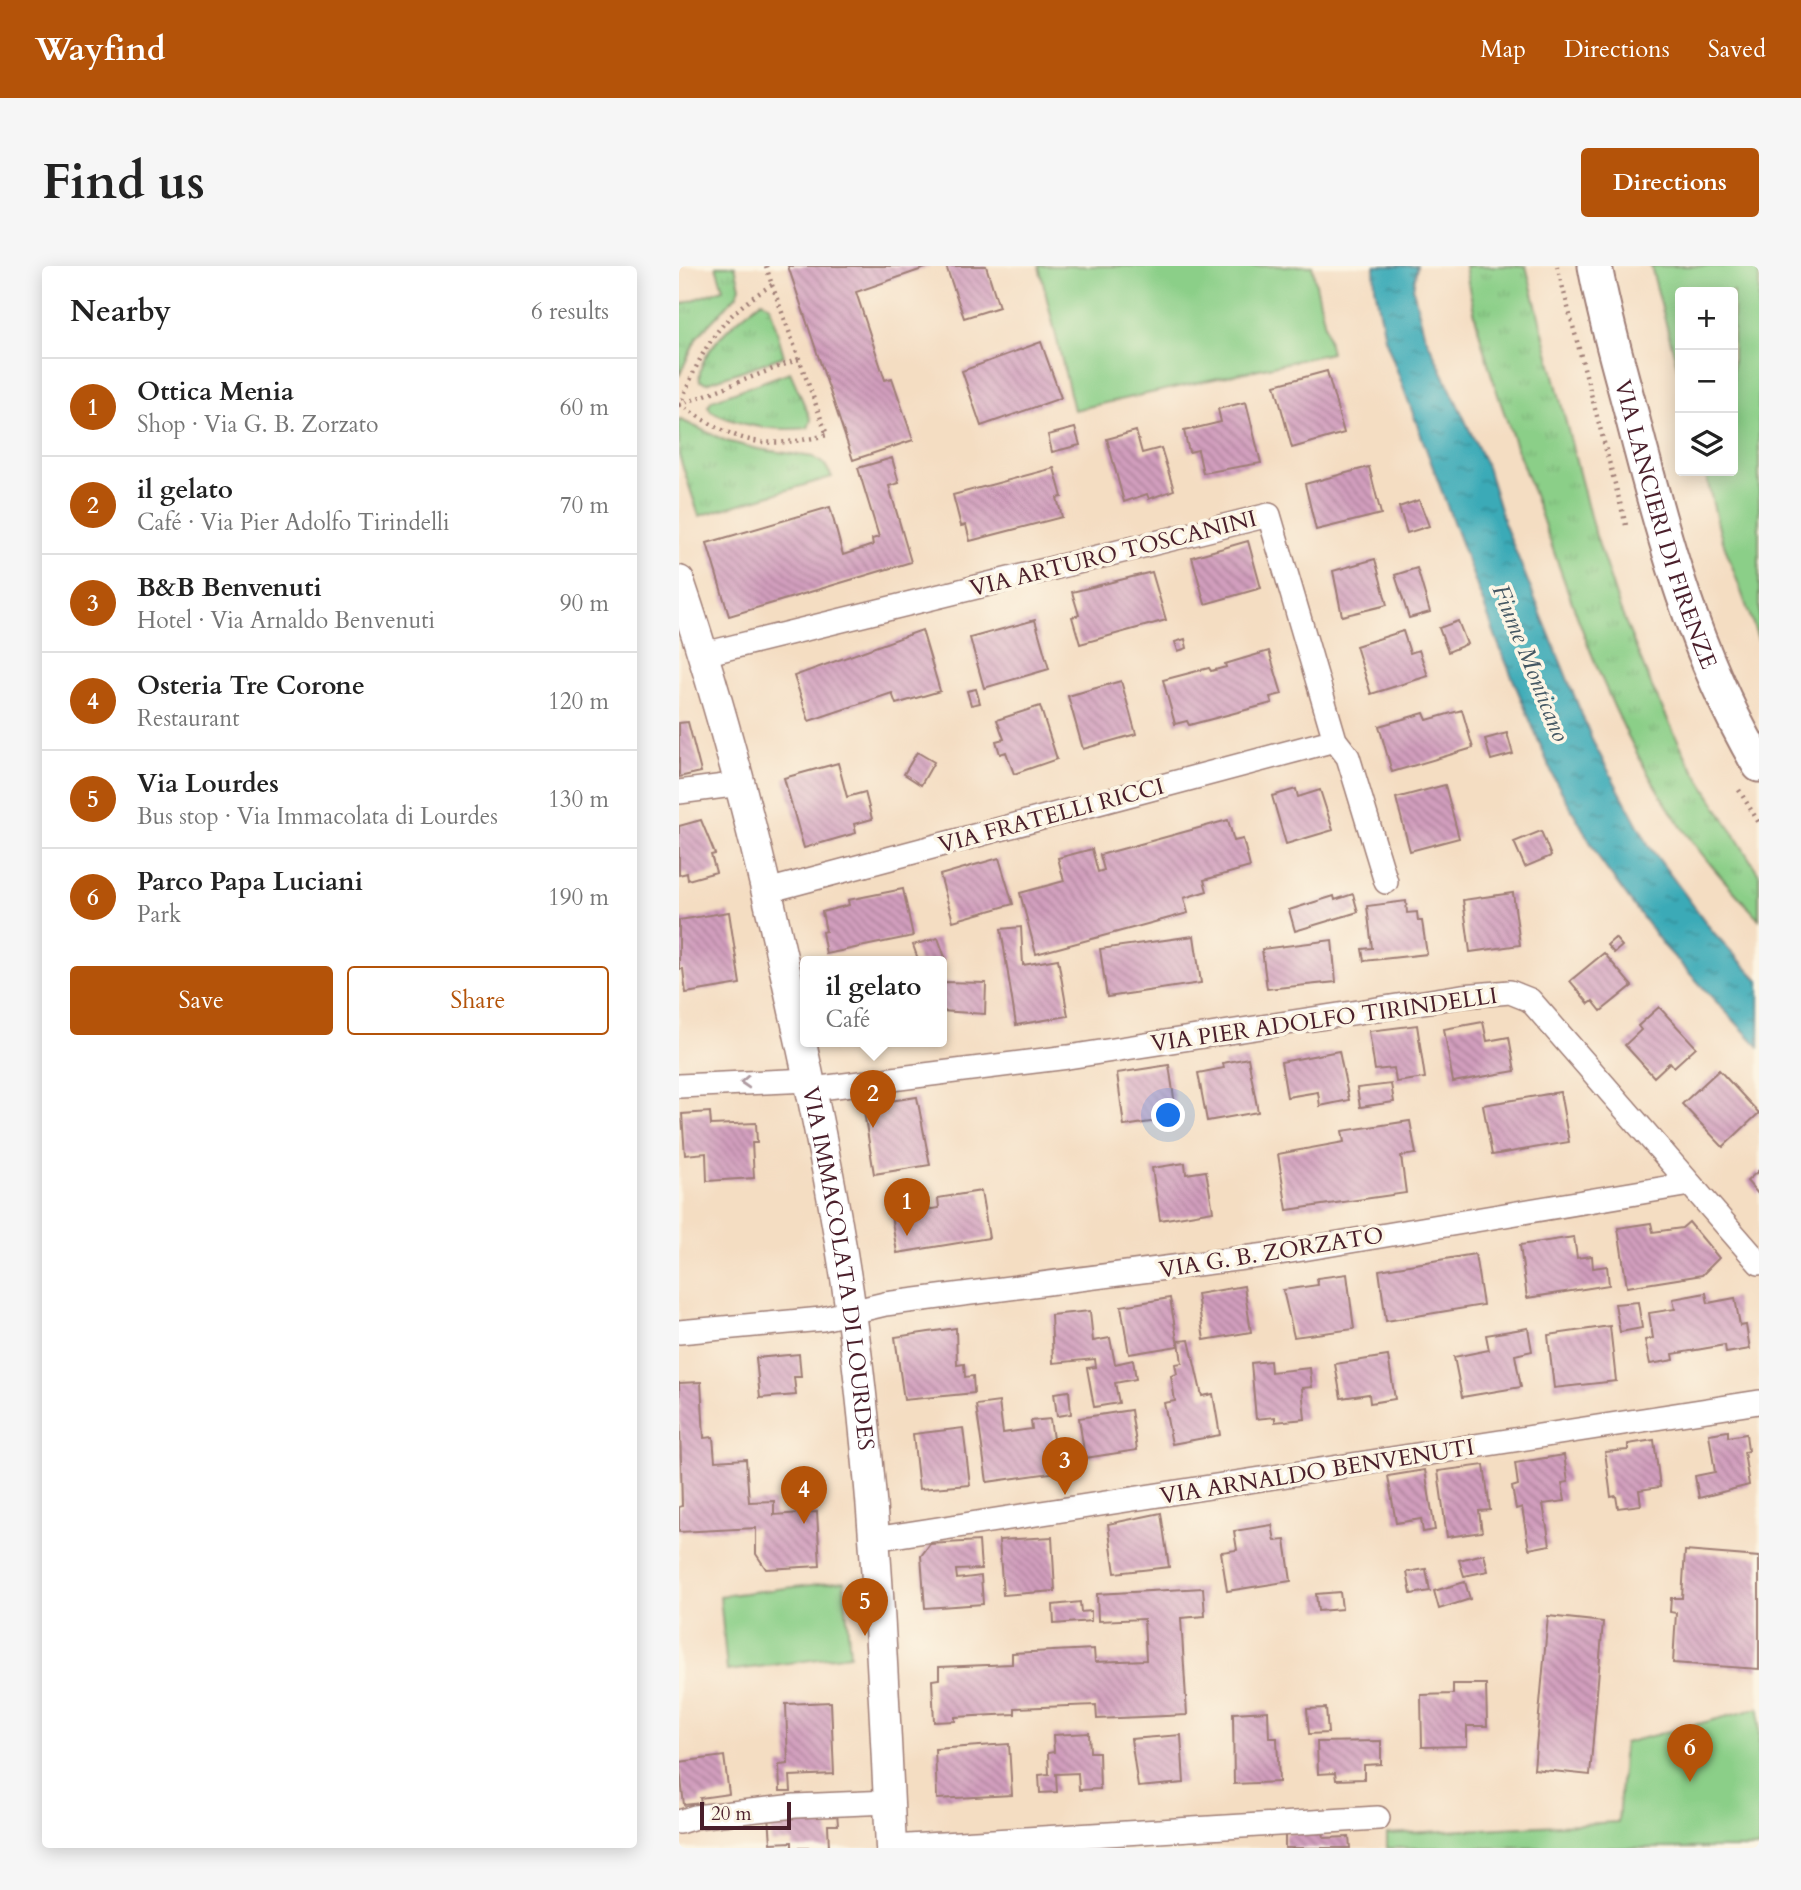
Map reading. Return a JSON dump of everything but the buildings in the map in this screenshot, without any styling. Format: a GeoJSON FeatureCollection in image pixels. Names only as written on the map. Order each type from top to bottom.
{"type":"FeatureCollection","features":[{"type":"Feature","properties":{"kind":"main road","name":"VIA LANCIERI DI FIRENZE"},"geometry":{"type":"LineString","coordinates":[[1595,269],[1656,512],[1680,592],[1707,662],[1759,765]]}},
{"type":"Feature","properties":{"kind":"street","name":"VIA ARTURO TOSCANINI"},"geometry":{"type":"LineString","coordinates":[[704,654],[1269,515],[1335,740],[1348,757],[1386,882]]}},
{"type":"Feature","properties":{"kind":"street","name":"VIA IMMACOLATA DI LOURDES"},"geometry":{"type":"LineString","coordinates":[[679,581],[704,654],[740,784],[800,1036]]}},
{"type":"Feature","properties":{"kind":"street","name":"VIA FRATELLI RICCI"},"geometry":{"type":"LineString","coordinates":[[767,891],[1335,740]]}},
{"type":"Feature","properties":{"kind":"street"},"geometry":{"type":"LineString","coordinates":[[679,792],[740,784]]}},
{"type":"Feature","properties":{"kind":"street","name":"VIA PIER ADOLFO TIRINDELLI"},"geometry":{"type":"LineString","coordinates":[[679,1086],[811,1084],[1068,1057],[1476,994],[1510,992],[1530,1000],[1759,1263]]}},
{"type":"Feature","properties":{"kind":"street","name":"VIA IMMACOLATA DI LOURDES"},"geometry":{"type":"LineString","coordinates":[[803,1047],[851,1312],[874,1539],[891,1848]]}},
{"type":"Feature","properties":{"kind":"street","name":"VIA G. B. ZORZATO"},"geometry":{"type":"LineString","coordinates":[[679,1332],[823,1319],[885,1304],[1267,1255],[1689,1184]]}},
{"type":"Feature","properties":{"kind":"street","name":"VIA ARNALDO BENVENUTI"},"geometry":{"type":"LineString","coordinates":[[874,1539],[1759,1402]]}},
{"type":"Feature","properties":{"kind":"street"},"geometry":{"type":"LineString","coordinates":[[679,1822],[695,1817],[795,1806],[889,1802]]}},
{"type":"Feature","properties":{"kind":"street"},"geometry":{"type":"LineString","coordinates":[[891,1848],[1378,1818]]}},
{"type":"Feature","properties":{"kind":"path"},"geometry":{"type":"LineString","coordinates":[[680,405],[742,440],[772,444],[827,435],[766,266]]}},
{"type":"Feature","properties":{"kind":"path"},"geometry":{"type":"LineString","coordinates":[[680,405],[709,341],[747,300],[772,285]]}},
{"type":"Feature","properties":{"kind":"path"},"geometry":{"type":"LineString","coordinates":[[680,405],[799,359]]}},
{"type":"Feature","properties":{"kind":"green space"},"geometry":{"type":"Polygon","coordinates":[[[716,266],[735,266],[740,287],[737,295],[697,337],[679,376],[679,305],[723,289],[716,266]]]}},
{"type":"Feature","properties":{"kind":"green space"},"geometry":{"type":"Polygon","coordinates":[[[1039,266],[1312,266],[1331,353],[1074,410],[1039,266]]]}},
{"type":"Feature","properties":{"kind":"green space"},"geometry":{"type":"Polygon","coordinates":[[[1465,266],[1526,266],[1592,524],[1620,609],[1652,687],[1687,759],[1759,874],[1759,919],[1678,822],[1633,746],[1614,706],[1580,623],[1504,413],[1477,326],[1465,266]]]}},
{"type":"Feature","properties":{"kind":"green space"},"geometry":{"type":"Polygon","coordinates":[[[1651,266],[1759,266],[1759,641],[1720,533],[1706,476],[1738,476],[1738,287],[1675,287],[1675,358],[1651,266]]]}},
{"type":"Feature","properties":{"kind":"green space"},"geometry":{"type":"Polygon","coordinates":[[[762,301],[770,306],[784,356],[707,383],[700,381],[700,370],[712,347],[732,325],[762,301]]]}},
{"type":"Feature","properties":{"kind":"green space"},"geometry":{"type":"Polygon","coordinates":[[[790,372],[811,420],[808,428],[783,429],[746,424],[711,411],[708,406],[712,400],[790,372]]]}},
{"type":"Feature","properties":{"kind":"green space"},"geometry":{"type":"Polygon","coordinates":[[[679,419],[726,441],[813,457],[825,465],[832,477],[699,516],[679,455],[679,419]]]}},
{"type":"Feature","properties":{"kind":"green space"},"geometry":{"type":"Polygon","coordinates":[[[844,1581],[850,1655],[727,1671],[720,1596],[844,1581]]]}},
{"type":"Feature","properties":{"kind":"green space"},"geometry":{"type":"Polygon","coordinates":[[[1759,1708],[1759,1848],[1387,1848],[1387,1834],[1618,1822],[1624,1743],[1759,1708]]]}},
{"type":"Feature","properties":{"kind":"water","name":"Fiume Monticano"},"geometry":{"type":"Polygon","coordinates":[[[1374,266],[1417,266],[1413,289],[1424,333],[1487,467],[1504,523],[1593,742],[1649,846],[1713,932],[1759,981],[1759,1047],[1664,946],[1602,863],[1554,778],[1498,643],[1385,338],[1375,287],[1374,266]]]}},
{"type":"Feature","properties":{"kind":"place","name":"il gelato"},"geometry":{"type":"Point","coordinates":[873,1128]}},
{"type":"Feature","properties":{"kind":"place","name":"Ottica Menia"},"geometry":{"type":"Point","coordinates":[907,1236]}},
{"type":"Feature","properties":{"kind":"place","name":"B&B Benvenuti"},"geometry":{"type":"Point","coordinates":[1065,1495]}},
{"type":"Feature","properties":{"kind":"place","name":"Osteria Tre Corone"},"geometry":{"type":"Point","coordinates":[804,1524]}},
{"type":"Feature","properties":{"kind":"place","name":"Via Lourdes"},"geometry":{"type":"Point","coordinates":[865,1636]}},
{"type":"Feature","properties":{"kind":"place","name":"Parco Papa Luciani"},"geometry":{"type":"Point","coordinates":[1690,1782]}}]}
